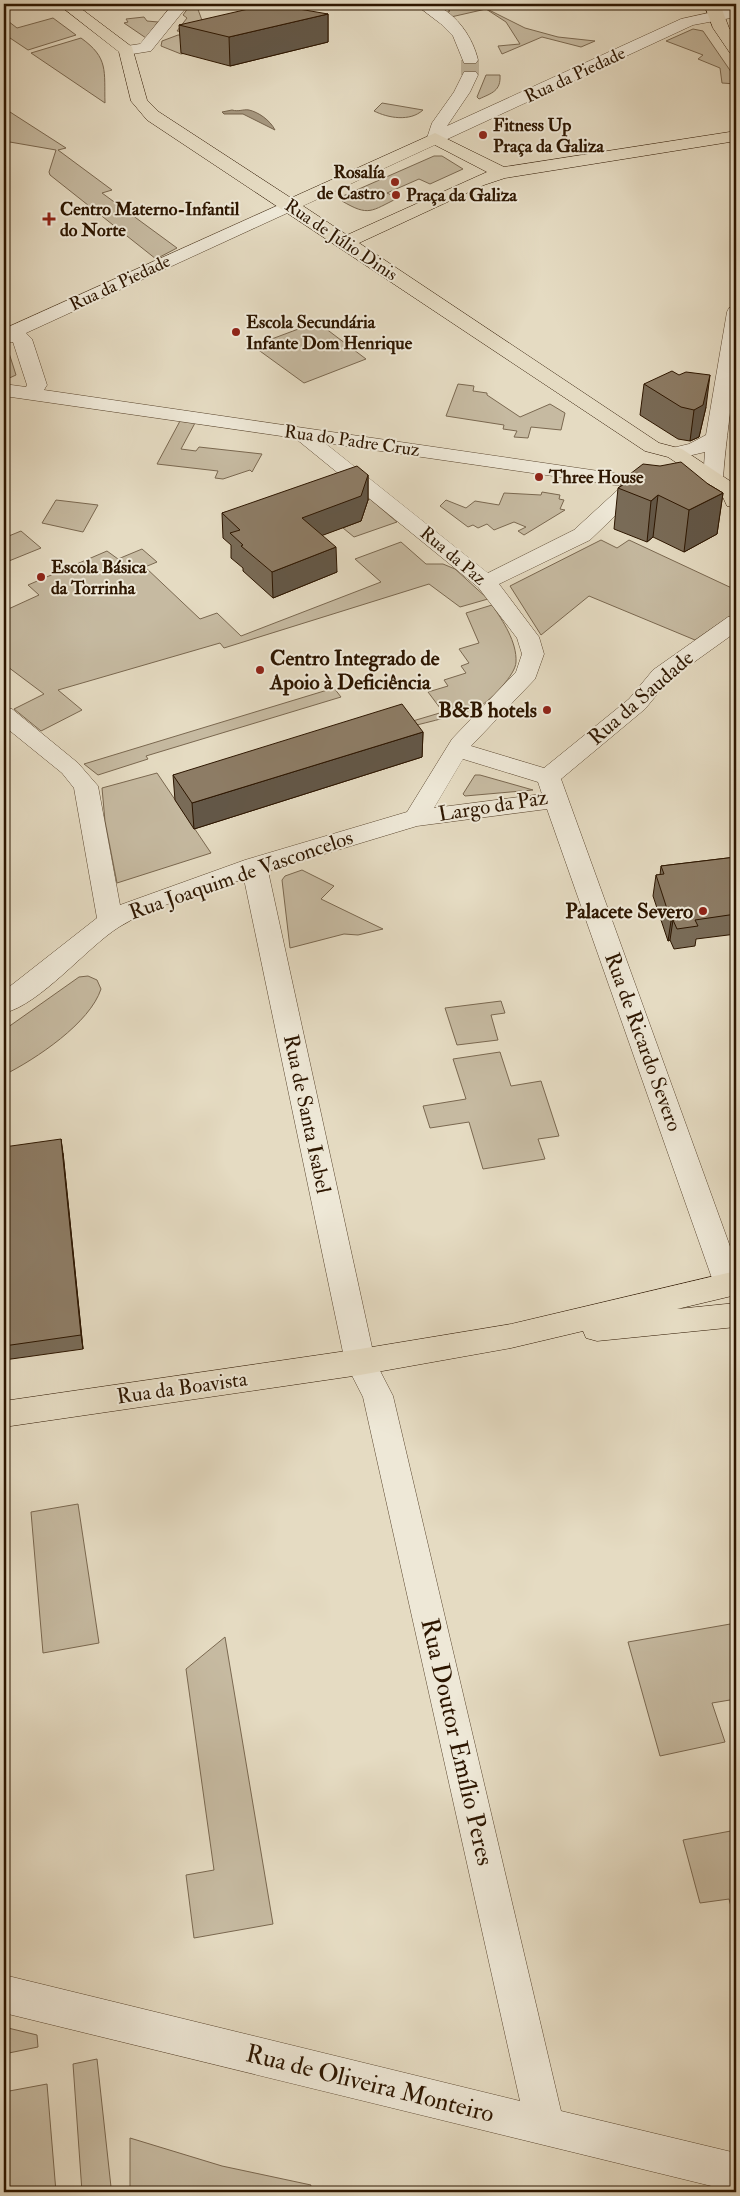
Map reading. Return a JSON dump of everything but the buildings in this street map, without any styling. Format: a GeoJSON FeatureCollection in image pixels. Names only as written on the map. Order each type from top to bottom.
{"type":"FeatureCollection","features":[{"type":"Feature","properties":{"kind":"main road"},"geometry":{"type":"LineString","coordinates":[[66,4],[126,50]]}},
{"type":"Feature","properties":{"kind":"main road"},"geometry":{"type":"LineString","coordinates":[[713,10],[736,50]]}},
{"type":"Feature","properties":{"kind":"main road","name":"Rua de Júlio Dinis"},"geometry":{"type":"LineString","coordinates":[[126,50],[139,101],[145,110],[652,447],[675,452],[695,486]]}},
{"type":"Feature","properties":{"kind":"main road"},"geometry":{"type":"LineString","coordinates":[[344,243],[478,181],[502,173],[736,136]]}},
{"type":"Feature","properties":{"kind":"main road"},"geometry":{"type":"LineString","coordinates":[[290,205],[435,138],[502,173]]}},
{"type":"Feature","properties":{"kind":"main road","name":"Rua de Júlio Dinis"},"geometry":{"type":"LineString","coordinates":[[652,447],[655,460],[695,486],[730,490],[735,502]]}},
{"type":"Feature","properties":{"kind":"main road"},"geometry":{"type":"LineString","coordinates":[[510,1336],[734,1292]]}},
{"type":"Feature","properties":{"kind":"main road"},"geometry":{"type":"LineString","coordinates":[[510,1336],[736,1315]]}},
{"type":"Feature","properties":{"kind":"main road","name":"Rua da Boavista"},"geometry":{"type":"LineString","coordinates":[[4,1414],[360,1362],[510,1336]]}},
{"type":"Feature","properties":{"kind":"street"},"geometry":{"type":"LineString","coordinates":[[126,50],[145,48],[182,4]]}},
{"type":"Feature","properties":{"kind":"street"},"geometry":{"type":"LineString","coordinates":[[423,4],[448,22],[462,36],[470,68],[466,88],[436,127],[435,138]]}},
{"type":"Feature","properties":{"kind":"street","name":"Rua da Piedade"},"geometry":{"type":"LineString","coordinates":[[435,138],[713,10],[736,12]]}},
{"type":"Feature","properties":{"kind":"street","name":"Rua da Piedade"},"geometry":{"type":"LineString","coordinates":[[8,334],[290,205]]}},
{"type":"Feature","properties":{"kind":"street"},"geometry":{"type":"LineString","coordinates":[[695,486],[716,438],[736,312]]}},
{"type":"Feature","properties":{"kind":"street"},"geometry":{"type":"LineString","coordinates":[[8,334],[22,339],[37,385],[31,394]]}},
{"type":"Feature","properties":{"kind":"street","name":"Rua do Padre Cruz"},"geometry":{"type":"LineString","coordinates":[[4,390],[638,482],[695,486]]}},
{"type":"Feature","properties":{"kind":"street","name":"Rua da Paz"},"geometry":{"type":"LineString","coordinates":[[304,435],[486,582],[528,637],[533,654],[526,674],[460,744],[458,750]]}},
{"type":"Feature","properties":{"kind":"street"},"geometry":{"type":"LineString","coordinates":[[675,452],[695,449],[716,438]]}},
{"type":"Feature","properties":{"kind":"street"},"geometry":{"type":"LineString","coordinates":[[486,582],[582,535],[638,482]]}},
{"type":"Feature","properties":{"kind":"street","name":"Rua da Saudade"},"geometry":{"type":"LineString","coordinates":[[552,789],[601,733],[637,704],[661,676],[736,622]]}},
{"type":"Feature","properties":{"kind":"street"},"geometry":{"type":"LineString","coordinates":[[4,714],[70,768],[86,786],[110,921]]}},
{"type":"Feature","properties":{"kind":"street","name":"Largo da Paz"},"geometry":{"type":"LineString","coordinates":[[416,818],[458,750],[552,789]]}},
{"type":"Feature","properties":{"kind":"street","name":"Largo da Paz"},"geometry":{"type":"LineString","coordinates":[[416,818],[552,789]]}},
{"type":"Feature","properties":{"kind":"street","name":"Rua de Ricardo Severo"},"geometry":{"type":"LineString","coordinates":[[552,789],[734,1292]]}},
{"type":"Feature","properties":{"kind":"street","name":"Rua Joaquim de Vasconcelos"},"geometry":{"type":"LineString","coordinates":[[4,1004],[37,981],[110,921],[140,906],[254,866],[416,818]]}},
{"type":"Feature","properties":{"kind":"street","name":"Rua de Santa Isabel"},"geometry":{"type":"LineString","coordinates":[[254,866],[360,1362]]}},
{"type":"Feature","properties":{"kind":"street","name":"Rua Doutor Emílio Peres"},"geometry":{"type":"LineString","coordinates":[[360,1362],[378,1396],[545,2127]]}},
{"type":"Feature","properties":{"kind":"street","name":"Rua de Oliveira Monteiro"},"geometry":{"type":"LineString","coordinates":[[4,1994],[736,2173]]}},
{"type":"Feature","properties":{"kind":"shaded area"},"geometry":{"type":"Polygon","coordinates":[[[191,4],[196,4],[207,34],[177,31],[187,18],[183,15],[191,4]]]}},
{"type":"Feature","properties":{"kind":"shaded area"},"geometry":{"type":"Polygon","coordinates":[[[439,4],[477,4],[525,28],[558,37],[595,41],[581,47],[542,37],[502,54],[498,46],[520,44],[506,22],[486,9],[451,17],[446,13],[450,11],[439,4]]]}},
{"type":"Feature","properties":{"kind":"shaded area"},"geometry":{"type":"Polygon","coordinates":[[[144,17],[147,21],[158,22],[146,38],[124,23],[128,22],[126,19],[144,17]]]}},
{"type":"Feature","properties":{"kind":"shaded area"},"geometry":{"type":"Polygon","coordinates":[[[4,18],[17,28],[53,18],[76,35],[28,50],[4,34],[4,18]]]}},
{"type":"Feature","properties":{"kind":"shaded area"},"geometry":{"type":"Polygon","coordinates":[[[693,29],[703,31],[736,79],[736,84],[722,83],[720,68],[698,59],[703,55],[666,41],[693,29]]]}},
{"type":"Feature","properties":{"kind":"shaded area"},"geometry":{"type":"Polygon","coordinates":[[[178,35],[193,35],[201,49],[181,54],[161,46],[162,41],[178,35]]]}},
{"type":"Feature","properties":{"kind":"shaded area"},"geometry":{"type":"Polygon","coordinates":[[[81,38],[90,45],[101,59],[104,74],[105,103],[31,53],[81,38]]]}},
{"type":"Feature","properties":{"kind":"shaded area"},"geometry":{"type":"Polygon","coordinates":[[[486,75],[500,75],[499,85],[495,91],[479,99],[477,97],[486,75]]]}},
{"type":"Feature","properties":{"kind":"shaded area"},"geometry":{"type":"Polygon","coordinates":[[[382,103],[423,110],[412,116],[392,117],[374,111],[382,103]]]}},
{"type":"Feature","properties":{"kind":"shaded area"},"geometry":{"type":"Polygon","coordinates":[[[249,110],[256,113],[264,117],[275,130],[243,114],[224,114],[222,112],[249,110]]]}},
{"type":"Feature","properties":{"kind":"shaded area"},"geometry":{"type":"Polygon","coordinates":[[[10,112],[66,148],[58,150],[112,190],[102,193],[177,248],[156,259],[50,175],[49,172],[56,150],[4,141],[4,113],[10,112]]]}},
{"type":"Feature","properties":{"kind":"shaded area"},"geometry":{"type":"Polygon","coordinates":[[[434,156],[442,156],[463,169],[430,184],[419,179],[387,193],[398,198],[376,209],[364,211],[342,201],[343,196],[434,156]]]}},
{"type":"Feature","properties":{"kind":"shaded area"},"geometry":{"type":"Polygon","coordinates":[[[317,322],[366,359],[304,383],[253,346],[317,322]]]}},
{"type":"Feature","properties":{"kind":"shaded area"},"geometry":{"type":"Polygon","coordinates":[[[4,351],[9,353],[16,375],[5,380],[4,351]]]}},
{"type":"Feature","properties":{"kind":"shaded area"},"geometry":{"type":"Polygon","coordinates":[[[458,384],[474,386],[473,391],[487,393],[487,395],[520,417],[550,404],[565,413],[561,430],[531,427],[528,438],[514,437],[517,431],[503,429],[504,425],[446,416],[458,384]]]}},
{"type":"Feature","properties":{"kind":"shaded area"},"geometry":{"type":"Polygon","coordinates":[[[180,421],[195,423],[181,449],[196,451],[199,447],[262,454],[252,472],[250,470],[223,479],[215,478],[218,471],[157,464],[180,421]]]}},
{"type":"Feature","properties":{"kind":"shaded area"},"geometry":{"type":"Polygon","coordinates":[[[542,492],[560,495],[559,499],[564,500],[560,509],[565,510],[524,535],[518,531],[526,527],[514,522],[494,530],[487,524],[478,528],[473,525],[468,527],[440,506],[446,500],[466,508],[475,501],[499,505],[504,493],[541,495],[542,492]]]}},
{"type":"Feature","properties":{"kind":"shaded area"},"geometry":{"type":"Polygon","coordinates":[[[370,499],[397,522],[354,537],[343,528],[355,523],[361,503],[370,499]]]}},
{"type":"Feature","properties":{"kind":"shaded area"},"geometry":{"type":"Polygon","coordinates":[[[56,500],[98,505],[83,532],[42,523],[56,500]]]}},
{"type":"Feature","properties":{"kind":"shaded area"},"geometry":{"type":"Polygon","coordinates":[[[21,531],[41,548],[4,563],[4,538],[21,531]]]}},
{"type":"Feature","properties":{"kind":"shaded area"},"geometry":{"type":"Polygon","coordinates":[[[601,540],[617,548],[629,540],[736,590],[736,612],[695,640],[589,596],[541,635],[510,586],[601,540]]]}},
{"type":"Feature","properties":{"kind":"shaded area"},"geometry":{"type":"Polygon","coordinates":[[[401,542],[426,564],[443,564],[455,569],[488,599],[460,607],[429,584],[224,648],[220,643],[58,690],[82,710],[41,731],[14,709],[44,694],[4,664],[4,611],[39,595],[28,585],[107,551],[118,559],[142,549],[157,562],[145,567],[200,619],[217,613],[241,636],[381,582],[355,559],[401,542]]]}},
{"type":"Feature","properties":{"kind":"shaded area"},"geometry":{"type":"Polygon","coordinates":[[[492,605],[512,639],[516,654],[515,667],[508,680],[480,706],[456,715],[409,727],[406,723],[443,712],[428,692],[448,686],[444,680],[466,673],[461,666],[469,663],[459,649],[479,643],[466,613],[492,605]]]}},
{"type":"Feature","properties":{"kind":"shaded area"},"geometry":{"type":"Polygon","coordinates":[[[334,688],[341,697],[146,756],[148,759],[98,775],[84,764],[334,688]]]}},
{"type":"Feature","properties":{"kind":"shaded area"},"geometry":{"type":"Polygon","coordinates":[[[157,773],[211,853],[117,883],[105,821],[102,788],[157,773]]]}},
{"type":"Feature","properties":{"kind":"shaded area"},"geometry":{"type":"Polygon","coordinates":[[[475,775],[533,790],[465,796],[463,794],[475,775]]]}},
{"type":"Feature","properties":{"kind":"shaded area"},"geometry":{"type":"Polygon","coordinates":[[[302,870],[334,886],[321,899],[383,929],[358,935],[344,934],[290,948],[282,880],[285,876],[302,870]]]}},
{"type":"Feature","properties":{"kind":"shaded area"},"geometry":{"type":"Polygon","coordinates":[[[88,976],[97,980],[101,989],[86,1015],[46,1050],[4,1075],[4,1030],[79,977],[88,976]]]}},
{"type":"Feature","properties":{"kind":"shaded area"},"geometry":{"type":"Polygon","coordinates":[[[501,1001],[505,1013],[491,1015],[498,1040],[457,1045],[445,1008],[501,1001]]]}},
{"type":"Feature","properties":{"kind":"shaded area"},"geometry":{"type":"Polygon","coordinates":[[[500,1052],[511,1086],[541,1081],[559,1136],[538,1139],[545,1159],[483,1169],[469,1122],[430,1128],[423,1106],[466,1099],[453,1059],[500,1052]]]}},
{"type":"Feature","properties":{"kind":"shaded area"},"geometry":{"type":"Polygon","coordinates":[[[78,1504],[99,1643],[43,1653],[31,1512],[78,1504]]]}},
{"type":"Feature","properties":{"kind":"shaded area"},"geometry":{"type":"Polygon","coordinates":[[[736,1623],[736,1699],[712,1703],[725,1742],[660,1756],[628,1642],[736,1623]]]}},
{"type":"Feature","properties":{"kind":"shaded area"},"geometry":{"type":"Polygon","coordinates":[[[225,1637],[273,1924],[194,1938],[186,1875],[214,1870],[186,1669],[225,1637]]]}},
{"type":"Feature","properties":{"kind":"shaded area"},"geometry":{"type":"Polygon","coordinates":[[[736,1830],[736,1913],[733,1914],[729,1899],[700,1903],[683,1840],[736,1830]]]}},
{"type":"Feature","properties":{"kind":"shaded area"},"geometry":{"type":"Polygon","coordinates":[[[4,2027],[37,2035],[38,2047],[4,2054],[4,2027]]]}},
{"type":"Feature","properties":{"kind":"shaded area"},"geometry":{"type":"Polygon","coordinates":[[[97,2059],[111,2187],[82,2192],[73,2064],[97,2059]]]}},
{"type":"Feature","properties":{"kind":"shaded area"},"geometry":{"type":"Polygon","coordinates":[[[47,2084],[56,2192],[4,2192],[4,2092],[47,2084]]]}},
{"type":"Feature","properties":{"kind":"shaded area"},"geometry":{"type":"Polygon","coordinates":[[[130,2138],[222,2166],[311,2185],[309,2192],[130,2192],[130,2138]]]}},
{"type":"Feature","properties":{"kind":"tunnel"},"geometry":{"type":"LineString","coordinates":[[470,60],[470,75]]}},
{"type":"Feature","properties":{"kind":"place","name":"Fitness Up Praça da Galiza"},"geometry":{"type":"Point","coordinates":[483,135]}},
{"type":"Feature","properties":{"kind":"place","name":"Rosalía de Castro"},"geometry":{"type":"Point","coordinates":[395,182]}},
{"type":"Feature","properties":{"kind":"place","name":"Praça da Galiza"},"geometry":{"type":"Point","coordinates":[396,195]}},
{"type":"Feature","properties":{"kind":"place","name":"Centro Materno-Infantil do Norte"},"geometry":{"type":"Point","coordinates":[49,219]}},
{"type":"Feature","properties":{"kind":"place","name":"Escola Secundária Infante Dom Henrique"},"geometry":{"type":"Point","coordinates":[236,332]}},
{"type":"Feature","properties":{"kind":"place","name":"Three House"},"geometry":{"type":"Point","coordinates":[539,477]}},
{"type":"Feature","properties":{"kind":"place","name":"Escola Básica da Torrinha"},"geometry":{"type":"Point","coordinates":[41,577]}},
{"type":"Feature","properties":{"kind":"place","name":"Centro Integrado de Apoio à Deficiência"},"geometry":{"type":"Point","coordinates":[260,670]}},
{"type":"Feature","properties":{"kind":"place","name":"B&B hotels"},"geometry":{"type":"Point","coordinates":[547,710]}},
{"type":"Feature","properties":{"kind":"place","name":"Palacete Severo"},"geometry":{"type":"Point","coordinates":[703,911]}}]}
